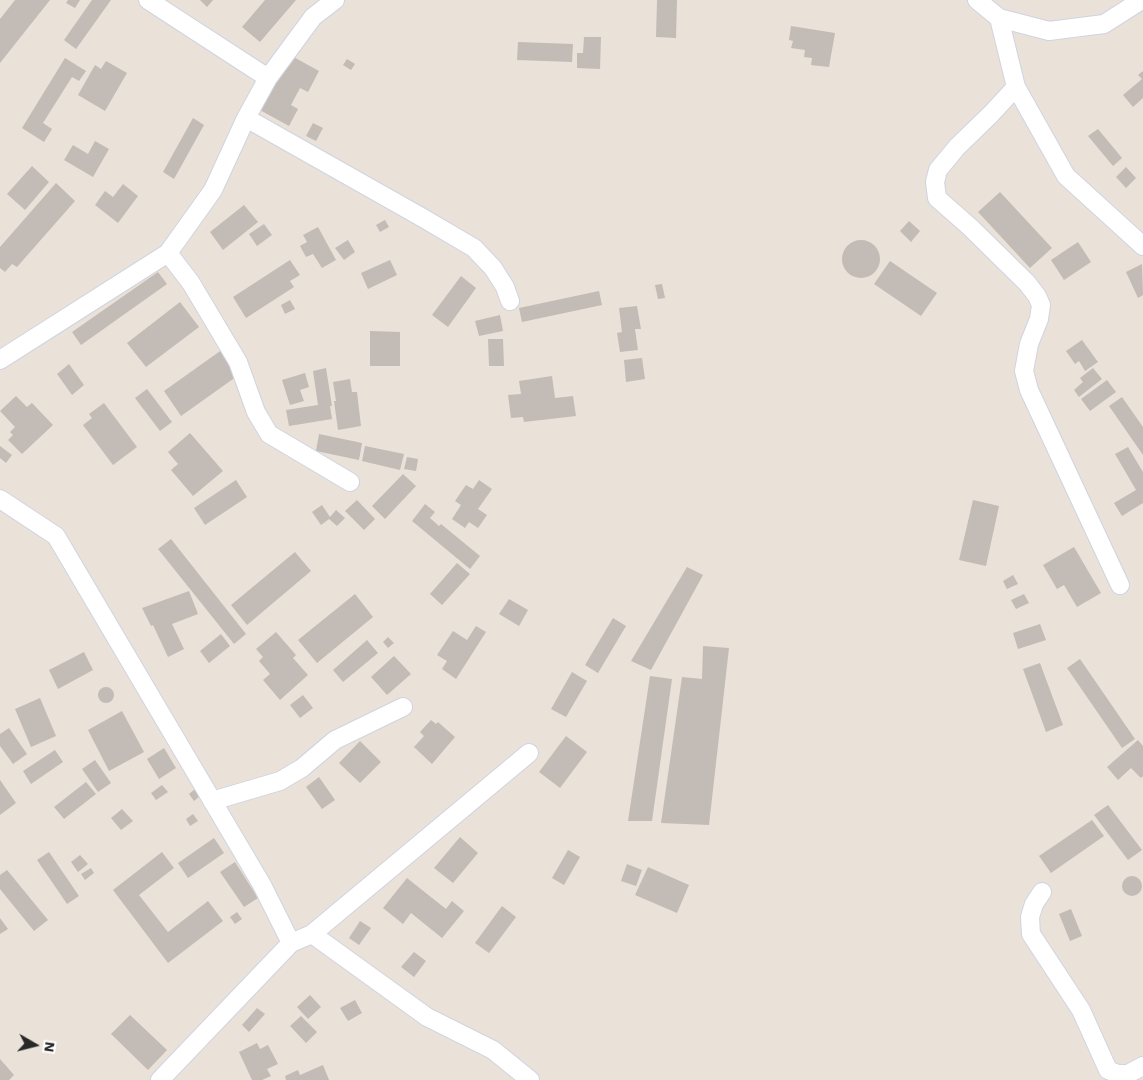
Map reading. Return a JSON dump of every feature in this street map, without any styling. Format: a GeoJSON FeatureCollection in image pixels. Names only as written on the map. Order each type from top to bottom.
{"type":"FeatureCollection","features":[{"type":"Feature","properties":{"kind":"street"},"geometry":{"type":"LineString","coordinates":[[148,0],[268,78]]}},
{"type":"Feature","properties":{"kind":"street"},"geometry":{"type":"LineString","coordinates":[[0,360],[168,252],[213,190],[246,118],[268,78],[313,17],[336,0]]}},
{"type":"Feature","properties":{"kind":"street"},"geometry":{"type":"LineString","coordinates":[[976,0],[999,18],[1049,31],[1104,24],[1139,0]]}},
{"type":"Feature","properties":{"kind":"street"},"geometry":{"type":"LineString","coordinates":[[999,18],[1016,87],[1066,176],[1143,246]]}},
{"type":"Feature","properties":{"kind":"street"},"geometry":{"type":"LineString","coordinates":[[1016,87],[957,147],[938,170],[935,182],[937,198],[970,227],[1027,283],[1037,296],[1041,305],[1039,319],[1029,344],[1024,370],[1029,390],[1120,585]]}},
{"type":"Feature","properties":{"kind":"street"},"geometry":{"type":"LineString","coordinates":[[246,118],[474,248],[493,268],[505,287],[510,301]]}},
{"type":"Feature","properties":{"kind":"street"},"geometry":{"type":"LineString","coordinates":[[168,252],[191,283],[238,362],[256,412],[269,434],[350,482]]}},
{"type":"Feature","properties":{"kind":"street"},"geometry":{"type":"LineString","coordinates":[[0,499],[56,536],[262,886],[292,943]]}},
{"type":"Feature","properties":{"kind":"street"},"geometry":{"type":"LineString","coordinates":[[212,801],[280,781],[302,768],[335,740],[403,706]]}},
{"type":"Feature","properties":{"kind":"street"},"geometry":{"type":"LineString","coordinates":[[160,1080],[292,943],[312,934],[529,753]]}},
{"type":"Feature","properties":{"kind":"street"},"geometry":{"type":"LineString","coordinates":[[1042,892],[1034,904],[1030,917],[1031,934],[1081,1010],[1108,1070],[1118,1074],[1128,1074],[1143,1066]]}},
{"type":"Feature","properties":{"kind":"street"},"geometry":{"type":"LineString","coordinates":[[312,934],[427,1017],[493,1050],[530,1080]]}},
{"type":"Feature","properties":{"kind":"building"},"geometry":{"type":"Polygon","coordinates":[[[15,0],[50,0],[0,63],[0,19],[15,0]]]}},
{"type":"Feature","properties":{"kind":"building"},"geometry":{"type":"Polygon","coordinates":[[[68,0],[80,0],[75,8],[66,3],[68,0]]]}},
{"type":"Feature","properties":{"kind":"building"},"geometry":{"type":"Polygon","coordinates":[[[92,0],[111,0],[76,49],[64,40],[92,0]]]}},
{"type":"Feature","properties":{"kind":"building"},"geometry":{"type":"Polygon","coordinates":[[[200,0],[213,0],[207,7],[200,0]]]}},
{"type":"Feature","properties":{"kind":"building"},"geometry":{"type":"Polygon","coordinates":[[[265,0],[296,0],[260,42],[242,27],[265,0]]]}},
{"type":"Feature","properties":{"kind":"building"},"geometry":{"type":"Polygon","coordinates":[[[657,0],[677,0],[676,38],[656,37],[657,0]]]}},
{"type":"Feature","properties":{"kind":"building"},"geometry":{"type":"Polygon","coordinates":[[[791,26],[835,33],[829,67],[811,65],[812,58],[804,57],[805,50],[791,48],[793,41],[789,40],[791,26]]]}},
{"type":"Feature","properties":{"kind":"building"},"geometry":{"type":"Polygon","coordinates":[[[584,37],[601,37],[600,69],[577,68],[577,53],[583,53],[584,37]]]}},
{"type":"Feature","properties":{"kind":"building"},"geometry":{"type":"Polygon","coordinates":[[[518,42],[573,44],[572,62],[517,60],[518,42]]]}},
{"type":"Feature","properties":{"kind":"building"},"geometry":{"type":"Polygon","coordinates":[[[290,55],[319,71],[308,92],[300,88],[291,105],[298,109],[289,126],[260,110],[290,55]]]}},
{"type":"Feature","properties":{"kind":"building"},"geometry":{"type":"Polygon","coordinates":[[[65,58],[86,71],[79,81],[72,77],[43,123],[52,129],[44,142],[22,128],[65,58]]]}},
{"type":"Feature","properties":{"kind":"building"},"geometry":{"type":"Polygon","coordinates":[[[347,59],[355,64],[351,70],[343,65],[347,59]]]}},
{"type":"Feature","properties":{"kind":"building"},"geometry":{"type":"Polygon","coordinates":[[[106,61],[127,73],[105,111],[78,95],[95,65],[101,69],[106,61]]]}},
{"type":"Feature","properties":{"kind":"building"},"geometry":{"type":"Polygon","coordinates":[[[1143,71],[1143,98],[1133,107],[1123,95],[1142,79],[1138,75],[1143,71]]]}},
{"type":"Feature","properties":{"kind":"building"},"geometry":{"type":"Polygon","coordinates":[[[193,118],[204,125],[174,179],[163,172],[193,118]]]}},
{"type":"Feature","properties":{"kind":"building"},"geometry":{"type":"Polygon","coordinates":[[[313,123],[323,128],[316,141],[306,136],[313,123]]]}},
{"type":"Feature","properties":{"kind":"building"},"geometry":{"type":"Polygon","coordinates":[[[1098,129],[1122,158],[1113,166],[1088,136],[1098,129]]]}},
{"type":"Feature","properties":{"kind":"building"},"geometry":{"type":"Polygon","coordinates":[[[95,141],[109,149],[93,177],[64,160],[73,145],[88,154],[95,141]]]}},
{"type":"Feature","properties":{"kind":"building"},"geometry":{"type":"Polygon","coordinates":[[[32,166],[49,182],[25,210],[7,194],[32,166]]]}},
{"type":"Feature","properties":{"kind":"building"},"geometry":{"type":"Polygon","coordinates":[[[1126,167],[1136,178],[1126,188],[1116,177],[1126,167]]]}},
{"type":"Feature","properties":{"kind":"building"},"geometry":{"type":"Polygon","coordinates":[[[56,183],[75,201],[17,267],[12,264],[5,272],[0,268],[0,247],[56,183]]]}},
{"type":"Feature","properties":{"kind":"building"},"geometry":{"type":"Polygon","coordinates":[[[123,184],[138,196],[118,223],[95,205],[105,191],[113,197],[123,184]]]}},
{"type":"Feature","properties":{"kind":"building"},"geometry":{"type":"Polygon","coordinates":[[[1000,192],[1052,248],[1030,268],[978,212],[1000,192]]]}},
{"type":"Feature","properties":{"kind":"building"},"geometry":{"type":"Polygon","coordinates":[[[244,205],[258,222],[223,250],[210,232],[244,205]]]}},
{"type":"Feature","properties":{"kind":"building"},"geometry":{"type":"Polygon","coordinates":[[[385,220],[389,227],[380,232],[376,225],[385,220]]]}},
{"type":"Feature","properties":{"kind":"building"},"geometry":{"type":"Polygon","coordinates":[[[909,221],[920,231],[911,242],[900,231],[909,221]]]}},
{"type":"Feature","properties":{"kind":"building"},"geometry":{"type":"Polygon","coordinates":[[[264,224],[272,235],[257,246],[249,234],[264,224]]]}},
{"type":"Feature","properties":{"kind":"building"},"geometry":{"type":"Polygon","coordinates":[[[318,227],[336,260],[322,268],[313,254],[306,257],[300,246],[307,242],[303,235],[318,227]]]}},
{"type":"Feature","properties":{"kind":"building"},"geometry":{"type":"Polygon","coordinates":[[[348,240],[355,252],[344,260],[335,248],[348,240]]]}},
{"type":"Feature","properties":{"kind":"building"},"geometry":{"type":"Polygon","coordinates":[[[861,240],[875,245],[880,259],[875,273],[861,278],[847,273],[842,259],[847,245],[861,240]]]}},
{"type":"Feature","properties":{"kind":"building"},"geometry":{"type":"Polygon","coordinates":[[[1078,242],[1091,262],[1064,280],[1051,260],[1078,242]]]}},
{"type":"Feature","properties":{"kind":"building"},"geometry":{"type":"Polygon","coordinates":[[[290,260],[300,275],[290,281],[294,287],[246,318],[233,297],[290,260]]]}},
{"type":"Feature","properties":{"kind":"building"},"geometry":{"type":"Polygon","coordinates":[[[390,260],[397,275],[368,289],[361,273],[390,260]]]}},
{"type":"Feature","properties":{"kind":"building"},"geometry":{"type":"Polygon","coordinates":[[[890,261],[937,293],[921,316],[874,284],[890,261]]]}},
{"type":"Feature","properties":{"kind":"building"},"geometry":{"type":"Polygon","coordinates":[[[1142,264],[1143,295],[1138,298],[1126,272],[1142,264]]]}},
{"type":"Feature","properties":{"kind":"building"},"geometry":{"type":"Polygon","coordinates":[[[158,272],[167,284],[81,345],[72,332],[158,272]]]}},
{"type":"Feature","properties":{"kind":"building"},"geometry":{"type":"Polygon","coordinates":[[[461,276],[476,288],[448,327],[432,315],[461,276]]]}},
{"type":"Feature","properties":{"kind":"building"},"geometry":{"type":"Polygon","coordinates":[[[662,284],[665,298],[658,299],[655,285],[662,284]]]}},
{"type":"Feature","properties":{"kind":"building"},"geometry":{"type":"Polygon","coordinates":[[[599,291],[602,305],[522,322],[519,308],[599,291]]]}},
{"type":"Feature","properties":{"kind":"building"},"geometry":{"type":"Polygon","coordinates":[[[290,300],[295,309],[285,314],[281,305],[290,300]]]}},
{"type":"Feature","properties":{"kind":"building"},"geometry":{"type":"Polygon","coordinates":[[[180,302],[199,327],[146,367],[127,343],[180,302]]]}},
{"type":"Feature","properties":{"kind":"building"},"geometry":{"type":"Polygon","coordinates":[[[637,306],[641,329],[635,329],[638,350],[620,352],[617,333],[622,332],[619,308],[637,306]]]}},
{"type":"Feature","properties":{"kind":"building"},"geometry":{"type":"Polygon","coordinates":[[[500,315],[503,331],[479,336],[475,321],[500,315]]]}},
{"type":"Feature","properties":{"kind":"building"},"geometry":{"type":"Polygon","coordinates":[[[370,331],[400,332],[400,366],[370,366],[370,331]]]}},
{"type":"Feature","properties":{"kind":"building"},"geometry":{"type":"Polygon","coordinates":[[[488,339],[503,339],[504,366],[489,366],[488,339]]]}},
{"type":"Feature","properties":{"kind":"building"},"geometry":{"type":"Polygon","coordinates":[[[1082,340],[1098,362],[1085,371],[1079,361],[1075,364],[1066,351],[1082,340]]]}},
{"type":"Feature","properties":{"kind":"building"},"geometry":{"type":"Polygon","coordinates":[[[223,349],[240,374],[181,416],[164,391],[223,349]]]}},
{"type":"Feature","properties":{"kind":"building"},"geometry":{"type":"Polygon","coordinates":[[[642,358],[645,379],[626,382],[624,360],[642,358]]]}},
{"type":"Feature","properties":{"kind":"building"},"geometry":{"type":"Polygon","coordinates":[[[69,364],[84,385],[72,395],[57,374],[69,364]]]}},
{"type":"Feature","properties":{"kind":"building"},"geometry":{"type":"Polygon","coordinates":[[[326,368],[332,406],[330,406],[332,419],[289,426],[286,410],[318,405],[313,371],[326,368]]]}},
{"type":"Feature","properties":{"kind":"building"},"geometry":{"type":"Polygon","coordinates":[[[1093,368],[1102,379],[1079,397],[1074,390],[1083,382],[1080,378],[1093,368]]]}},
{"type":"Feature","properties":{"kind":"building"},"geometry":{"type":"Polygon","coordinates":[[[305,373],[309,387],[300,390],[304,401],[290,405],[282,380],[305,373]]]}},
{"type":"Feature","properties":{"kind":"building"},"geometry":{"type":"Polygon","coordinates":[[[552,376],[555,398],[573,396],[576,416],[524,422],[523,417],[511,418],[508,395],[521,394],[519,381],[552,376]]]}},
{"type":"Feature","properties":{"kind":"building"},"geometry":{"type":"Polygon","coordinates":[[[350,379],[352,392],[357,392],[361,426],[338,430],[333,382],[350,379]]]}},
{"type":"Feature","properties":{"kind":"building"},"geometry":{"type":"Polygon","coordinates":[[[1107,380],[1116,392],[1090,411],[1081,399],[1107,380]]]}},
{"type":"Feature","properties":{"kind":"building"},"geometry":{"type":"Polygon","coordinates":[[[147,389],[172,422],[160,431],[135,398],[147,389]]]}},
{"type":"Feature","properties":{"kind":"building"},"geometry":{"type":"Polygon","coordinates":[[[16,396],[27,407],[32,403],[53,425],[22,454],[8,440],[13,435],[10,432],[15,427],[0,411],[16,396]]]}},
{"type":"Feature","properties":{"kind":"building"},"geometry":{"type":"Polygon","coordinates":[[[1122,397],[1143,427],[1143,455],[1109,406],[1122,397]]]}},
{"type":"Feature","properties":{"kind":"building"},"geometry":{"type":"Polygon","coordinates":[[[104,403],[137,447],[113,465],[83,425],[92,418],[89,414],[104,403]]]}},
{"type":"Feature","properties":{"kind":"building"},"geometry":{"type":"Polygon","coordinates":[[[190,433],[223,471],[193,496],[171,470],[178,464],[168,452],[190,433]]]}},
{"type":"Feature","properties":{"kind":"building"},"geometry":{"type":"Polygon","coordinates":[[[319,434],[362,443],[359,460],[316,451],[319,434]]]}},
{"type":"Feature","properties":{"kind":"building"},"geometry":{"type":"Polygon","coordinates":[[[0,446],[12,455],[6,463],[0,458],[0,446]]]}},
{"type":"Feature","properties":{"kind":"building"},"geometry":{"type":"Polygon","coordinates":[[[365,446],[404,454],[400,470],[362,461],[365,446]]]}},
{"type":"Feature","properties":{"kind":"building"},"geometry":{"type":"Polygon","coordinates":[[[1128,447],[1143,472],[1143,503],[1122,516],[1114,503],[1136,490],[1115,454],[1128,447]]]}},
{"type":"Feature","properties":{"kind":"building"},"geometry":{"type":"Polygon","coordinates":[[[407,457],[418,459],[416,471],[404,469],[407,457]]]}},
{"type":"Feature","properties":{"kind":"building"},"geometry":{"type":"Polygon","coordinates":[[[403,474],[416,486],[385,519],[372,506],[403,474]]]}},
{"type":"Feature","properties":{"kind":"building"},"geometry":{"type":"Polygon","coordinates":[[[236,480],[247,497],[205,525],[194,508],[236,480]]]}},
{"type":"Feature","properties":{"kind":"building"},"geometry":{"type":"Polygon","coordinates":[[[479,480],[492,489],[478,509],[487,515],[478,528],[469,522],[465,528],[452,519],[461,505],[455,501],[466,485],[473,489],[479,480]]]}},
{"type":"Feature","properties":{"kind":"building"},"geometry":{"type":"Polygon","coordinates":[[[357,500],[375,519],[364,530],[345,511],[357,500]]]}},
{"type":"Feature","properties":{"kind":"building"},"geometry":{"type":"Polygon","coordinates":[[[973,500],[999,506],[986,566],[959,560],[973,500]]]}},
{"type":"Feature","properties":{"kind":"building"},"geometry":{"type":"Polygon","coordinates":[[[425,504],[435,512],[430,518],[439,526],[441,524],[480,556],[470,569],[412,521],[425,504]]]}},
{"type":"Feature","properties":{"kind":"building"},"geometry":{"type":"Polygon","coordinates":[[[322,505],[330,517],[336,510],[345,518],[337,526],[329,519],[321,525],[312,512],[322,505]]]}},
{"type":"Feature","properties":{"kind":"building"},"geometry":{"type":"Polygon","coordinates":[[[171,539],[246,634],[234,644],[158,549],[171,539]]]}},
{"type":"Feature","properties":{"kind":"building"},"geometry":{"type":"Polygon","coordinates":[[[1074,547],[1101,593],[1077,607],[1064,585],[1057,589],[1043,565],[1074,547]]]}},
{"type":"Feature","properties":{"kind":"building"},"geometry":{"type":"Polygon","coordinates":[[[295,552],[311,571],[247,625],[231,605],[295,552]]]}},
{"type":"Feature","properties":{"kind":"building"},"geometry":{"type":"Polygon","coordinates":[[[457,563],[470,574],[442,605],[430,594],[457,563]]]}},
{"type":"Feature","properties":{"kind":"building"},"geometry":{"type":"Polygon","coordinates":[[[687,567],[703,575],[651,670],[631,661],[687,567]]]}},
{"type":"Feature","properties":{"kind":"building"},"geometry":{"type":"Polygon","coordinates":[[[1013,575],[1018,584],[1007,589],[1003,581],[1013,575]]]}},
{"type":"Feature","properties":{"kind":"building"},"geometry":{"type":"Polygon","coordinates":[[[189,591],[198,614],[172,624],[184,649],[168,657],[153,625],[151,626],[142,608],[189,591]]]}},
{"type":"Feature","properties":{"kind":"building"},"geometry":{"type":"Polygon","coordinates":[[[355,594],[373,617],[317,663],[298,640],[355,594]]]}},
{"type":"Feature","properties":{"kind":"building"},"geometry":{"type":"Polygon","coordinates":[[[1024,594],[1029,603],[1016,609],[1011,600],[1024,594]]]}},
{"type":"Feature","properties":{"kind":"building"},"geometry":{"type":"Polygon","coordinates":[[[509,599],[528,610],[519,626],[499,614],[509,599]]]}},
{"type":"Feature","properties":{"kind":"building"},"geometry":{"type":"Polygon","coordinates":[[[613,618],[626,626],[598,673],[585,665],[613,618]]]}},
{"type":"Feature","properties":{"kind":"building"},"geometry":{"type":"Polygon","coordinates":[[[1040,624],[1046,640],[1018,649],[1013,633],[1040,624]]]}},
{"type":"Feature","properties":{"kind":"building"},"geometry":{"type":"Polygon","coordinates":[[[476,626],[486,632],[456,679],[442,669],[447,661],[437,655],[453,631],[467,640],[476,626]]]}},
{"type":"Feature","properties":{"kind":"building"},"geometry":{"type":"Polygon","coordinates":[[[276,632],[296,655],[293,658],[308,675],[280,700],[263,680],[270,674],[259,661],[263,657],[256,649],[276,632]]]}},
{"type":"Feature","properties":{"kind":"building"},"geometry":{"type":"Polygon","coordinates":[[[221,634],[230,646],[209,663],[200,651],[221,634]]]}},
{"type":"Feature","properties":{"kind":"building"},"geometry":{"type":"Polygon","coordinates":[[[388,637],[394,643],[388,648],[383,642],[388,637]]]}},
{"type":"Feature","properties":{"kind":"building"},"geometry":{"type":"Polygon","coordinates":[[[367,640],[378,653],[343,682],[333,670],[367,640]]]}},
{"type":"Feature","properties":{"kind":"building"},"geometry":{"type":"Polygon","coordinates":[[[703,646],[729,648],[709,825],[661,823],[682,677],[702,679],[703,646]]]}},
{"type":"Feature","properties":{"kind":"building"},"geometry":{"type":"Polygon","coordinates":[[[84,652],[93,670],[58,689],[49,670],[84,652]]]}},
{"type":"Feature","properties":{"kind":"building"},"geometry":{"type":"Polygon","coordinates":[[[394,656],[411,674],[387,695],[371,677],[394,656]]]}},
{"type":"Feature","properties":{"kind":"building"},"geometry":{"type":"Polygon","coordinates":[[[1080,659],[1135,739],[1122,748],[1067,668],[1080,659]]]}},
{"type":"Feature","properties":{"kind":"building"},"geometry":{"type":"Polygon","coordinates":[[[1040,663],[1063,725],[1046,732],[1023,669],[1040,663]]]}},
{"type":"Feature","properties":{"kind":"building"},"geometry":{"type":"Polygon","coordinates":[[[572,672],[587,681],[566,717],[551,709],[572,672]]]}},
{"type":"Feature","properties":{"kind":"building"},"geometry":{"type":"Polygon","coordinates":[[[650,676],[672,679],[652,821],[628,821],[650,676]]]}},
{"type":"Feature","properties":{"kind":"building"},"geometry":{"type":"Polygon","coordinates":[[[106,687],[114,695],[106,703],[98,695],[106,687]]]}},
{"type":"Feature","properties":{"kind":"building"},"geometry":{"type":"Polygon","coordinates":[[[303,695],[313,708],[300,718],[290,705],[303,695]]]}},
{"type":"Feature","properties":{"kind":"building"},"geometry":{"type":"Polygon","coordinates":[[[40,698],[56,736],[31,747],[15,709],[40,698]]]}},
{"type":"Feature","properties":{"kind":"building"},"geometry":{"type":"Polygon","coordinates":[[[122,711],[144,752],[109,771],[88,730],[122,711]]]}},
{"type":"Feature","properties":{"kind":"building"},"geometry":{"type":"Polygon","coordinates":[[[431,720],[436,724],[438,722],[455,737],[432,764],[414,747],[424,736],[420,732],[431,720]]]}},
{"type":"Feature","properties":{"kind":"building"},"geometry":{"type":"Polygon","coordinates":[[[9,728],[27,754],[13,764],[0,746],[0,734],[9,728]]]}},
{"type":"Feature","properties":{"kind":"building"},"geometry":{"type":"Polygon","coordinates":[[[566,736],[587,752],[560,788],[539,772],[566,736]]]}},
{"type":"Feature","properties":{"kind":"building"},"geometry":{"type":"Polygon","coordinates":[[[1138,740],[1143,746],[1143,776],[1141,778],[1131,768],[1118,780],[1107,767],[1138,740]]]}},
{"type":"Feature","properties":{"kind":"building"},"geometry":{"type":"Polygon","coordinates":[[[360,741],[381,762],[360,783],[339,763],[360,741]]]}},
{"type":"Feature","properties":{"kind":"building"},"geometry":{"type":"Polygon","coordinates":[[[164,748],[176,768],[159,779],[147,759],[164,748]]]}},
{"type":"Feature","properties":{"kind":"building"},"geometry":{"type":"Polygon","coordinates":[[[55,750],[63,762],[31,784],[23,771],[55,750]]]}},
{"type":"Feature","properties":{"kind":"building"},"geometry":{"type":"Polygon","coordinates":[[[95,760],[111,783],[98,792],[82,769],[95,760]]]}},
{"type":"Feature","properties":{"kind":"building"},"geometry":{"type":"Polygon","coordinates":[[[319,777],[335,800],[322,809],[306,787],[319,777]]]}},
{"type":"Feature","properties":{"kind":"building"},"geometry":{"type":"Polygon","coordinates":[[[0,780],[16,803],[0,815],[0,780]]]}},
{"type":"Feature","properties":{"kind":"building"},"geometry":{"type":"Polygon","coordinates":[[[86,782],[96,794],[64,819],[54,807],[86,782]]]}},
{"type":"Feature","properties":{"kind":"building"},"geometry":{"type":"Polygon","coordinates":[[[162,785],[168,792],[156,800],[151,793],[162,785]]]}},
{"type":"Feature","properties":{"kind":"building"},"geometry":{"type":"Polygon","coordinates":[[[195,789],[200,796],[194,801],[189,794],[195,789]]]}},
{"type":"Feature","properties":{"kind":"building"},"geometry":{"type":"Polygon","coordinates":[[[1108,805],[1142,850],[1128,860],[1094,815],[1108,805]]]}},
{"type":"Feature","properties":{"kind":"building"},"geometry":{"type":"Polygon","coordinates":[[[122,809],[133,821],[121,830],[111,818],[122,809]]]}},
{"type":"Feature","properties":{"kind":"building"},"geometry":{"type":"Polygon","coordinates":[[[193,814],[198,821],[190,826],[186,819],[193,814]]]}},
{"type":"Feature","properties":{"kind":"building"},"geometry":{"type":"Polygon","coordinates":[[[1092,820],[1104,836],[1051,873],[1039,856],[1092,820]]]}},
{"type":"Feature","properties":{"kind":"building"},"geometry":{"type":"Polygon","coordinates":[[[460,837],[478,853],[453,883],[434,868],[460,837]]]}},
{"type":"Feature","properties":{"kind":"building"},"geometry":{"type":"Polygon","coordinates":[[[214,838],[224,853],[188,878],[178,863],[214,838]]]}},
{"type":"Feature","properties":{"kind":"building"},"geometry":{"type":"Polygon","coordinates":[[[568,850],[580,857],[564,885],[552,878],[568,850]]]}},
{"type":"Feature","properties":{"kind":"building"},"geometry":{"type":"Polygon","coordinates":[[[49,852],[79,896],[67,904],[37,860],[49,852]]]}},
{"type":"Feature","properties":{"kind":"building"},"geometry":{"type":"Polygon","coordinates":[[[162,852],[174,868],[139,895],[168,932],[208,901],[223,921],[168,963],[113,890],[162,852]]]}},
{"type":"Feature","properties":{"kind":"building"},"geometry":{"type":"Polygon","coordinates":[[[80,855],[88,864],[78,872],[71,862],[80,855]]]}},
{"type":"Feature","properties":{"kind":"building"},"geometry":{"type":"Polygon","coordinates":[[[235,862],[258,898],[244,907],[220,872],[235,862]]]}},
{"type":"Feature","properties":{"kind":"building"},"geometry":{"type":"Polygon","coordinates":[[[627,864],[642,870],[636,886],[621,881],[627,864]]]}},
{"type":"Feature","properties":{"kind":"building"},"geometry":{"type":"Polygon","coordinates":[[[648,867],[689,885],[677,913],[635,895],[648,867]]]}},
{"type":"Feature","properties":{"kind":"building"},"geometry":{"type":"Polygon","coordinates":[[[91,868],[94,873],[85,880],[81,874],[91,868]]]}},
{"type":"Feature","properties":{"kind":"building"},"geometry":{"type":"Polygon","coordinates":[[[7,870],[48,920],[34,931],[0,889],[0,875],[7,870]]]}},
{"type":"Feature","properties":{"kind":"building"},"geometry":{"type":"Polygon","coordinates":[[[1132,876],[1139,879],[1142,886],[1139,893],[1132,896],[1125,893],[1122,886],[1125,879],[1132,876]]]}},
{"type":"Feature","properties":{"kind":"building"},"geometry":{"type":"Polygon","coordinates":[[[407,878],[446,909],[452,901],[464,911],[442,938],[411,913],[403,924],[383,908],[407,878]]]}},
{"type":"Feature","properties":{"kind":"building"},"geometry":{"type":"Polygon","coordinates":[[[502,906],[516,917],[489,953],[475,943],[502,906]]]}},
{"type":"Feature","properties":{"kind":"building"},"geometry":{"type":"Polygon","coordinates":[[[1071,909],[1082,936],[1070,941],[1059,914],[1071,909]]]}},
{"type":"Feature","properties":{"kind":"building"},"geometry":{"type":"Polygon","coordinates":[[[237,912],[242,919],[235,924],[230,917],[237,912]]]}},
{"type":"Feature","properties":{"kind":"building"},"geometry":{"type":"Polygon","coordinates":[[[0,918],[8,929],[0,934],[0,918]]]}},
{"type":"Feature","properties":{"kind":"building"},"geometry":{"type":"Polygon","coordinates":[[[360,921],[371,928],[359,945],[349,938],[360,921]]]}},
{"type":"Feature","properties":{"kind":"building"},"geometry":{"type":"Polygon","coordinates":[[[414,952],[426,961],[414,977],[401,967],[414,952]]]}},
{"type":"Feature","properties":{"kind":"building"},"geometry":{"type":"Polygon","coordinates":[[[310,995],[321,1007],[308,1019],[297,1007],[310,995]]]}},
{"type":"Feature","properties":{"kind":"building"},"geometry":{"type":"Polygon","coordinates":[[[355,1000],[362,1013],[348,1021],[340,1008],[355,1000]]]}},
{"type":"Feature","properties":{"kind":"building"},"geometry":{"type":"Polygon","coordinates":[[[257,1008],[265,1014],[249,1032],[242,1025],[257,1008]]]}},
{"type":"Feature","properties":{"kind":"building"},"geometry":{"type":"Polygon","coordinates":[[[130,1015],[167,1050],[148,1070],[111,1034],[130,1015]]]}},
{"type":"Feature","properties":{"kind":"building"},"geometry":{"type":"Polygon","coordinates":[[[301,1016],[317,1032],[306,1043],[290,1026],[301,1016]]]}},
{"type":"Feature","properties":{"kind":"building"},"geometry":{"type":"Polygon","coordinates":[[[257,1043],[260,1049],[268,1045],[278,1064],[267,1069],[271,1076],[262,1080],[252,1080],[239,1052],[257,1043]]]}},
{"type":"Feature","properties":{"kind":"building"},"geometry":{"type":"Polygon","coordinates":[[[0,1059],[14,1075],[9,1080],[0,1080],[0,1059]]]}},
{"type":"Feature","properties":{"kind":"building"},"geometry":{"type":"Polygon","coordinates":[[[323,1065],[329,1080],[286,1080],[285,1076],[298,1070],[300,1075],[323,1065]]]}}]}
